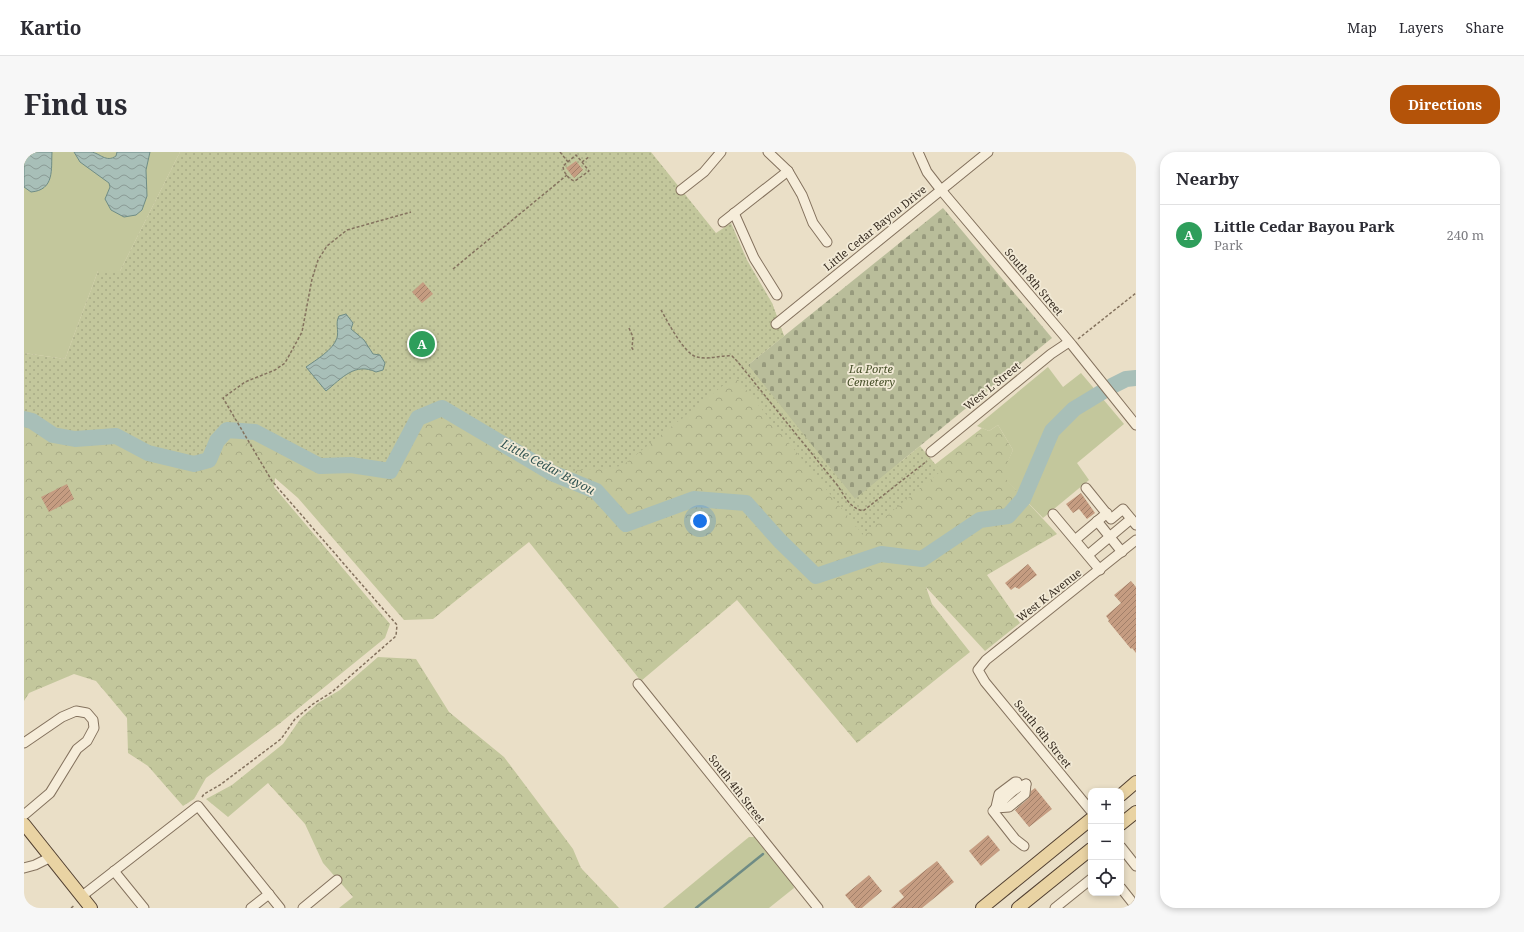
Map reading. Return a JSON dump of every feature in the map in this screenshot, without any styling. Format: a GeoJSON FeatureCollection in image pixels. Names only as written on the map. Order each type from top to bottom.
{"type":"FeatureCollection","features":[{"type":"Feature","properties":{"kind":"main road"},"geometry":{"type":"LineString","coordinates":[[1124,792],[1136,782]]}},
{"type":"Feature","properties":{"kind":"main road"},"geometry":{"type":"LineString","coordinates":[[1124,822],[1136,812]]}},
{"type":"Feature","properties":{"kind":"main road"},"geometry":{"type":"LineString","coordinates":[[989,906],[1088,822]]}},
{"type":"Feature","properties":{"kind":"main road"},"geometry":{"type":"LineString","coordinates":[[24,824],[91,908]]}},
{"type":"Feature","properties":{"kind":"main road"},"geometry":{"type":"LineString","coordinates":[[1018,908],[1088,851]]}},
{"type":"Feature","properties":{"kind":"street"},"geometry":{"type":"LineString","coordinates":[[681,190],[704,172],[721,152]]}},
{"type":"Feature","properties":{"kind":"street"},"geometry":{"type":"LineString","coordinates":[[768,152],[788,171],[802,195],[813,224],[826,242]]}},
{"type":"Feature","properties":{"kind":"street","name":"South 8th Street"},"geometry":{"type":"LineString","coordinates":[[918,152],[927,172],[941,190],[1070,343],[1095,376],[1136,425]]}},
{"type":"Feature","properties":{"kind":"street","name":"Little Cedar Bayou Drive"},"geometry":{"type":"LineString","coordinates":[[776,324],[988,152]]}},
{"type":"Feature","properties":{"kind":"street"},"geometry":{"type":"LineString","coordinates":[[723,222],[788,171]]}},
{"type":"Feature","properties":{"kind":"street"},"geometry":{"type":"LineString","coordinates":[[734,213],[754,258],[777,295]]}},
{"type":"Feature","properties":{"kind":"street","name":"West L Street"},"geometry":{"type":"LineString","coordinates":[[929,456],[1052,354],[1070,343]]}},
{"type":"Feature","properties":{"kind":"street"},"geometry":{"type":"LineString","coordinates":[[1086,488],[1111,518],[1123,509],[1134,522],[1110,537],[1088,555]]}},
{"type":"Feature","properties":{"kind":"street"},"geometry":{"type":"LineString","coordinates":[[1075,540],[1107,513]]}},
{"type":"Feature","properties":{"kind":"street"},"geometry":{"type":"LineString","coordinates":[[1053,514],[1100,570]]}},
{"type":"Feature","properties":{"kind":"street"},"geometry":{"type":"LineString","coordinates":[[1097,521],[1122,552]]}},
{"type":"Feature","properties":{"kind":"street","name":"West K Avenue"},"geometry":{"type":"LineString","coordinates":[[978,670],[986,660],[1136,540]]}},
{"type":"Feature","properties":{"kind":"street","name":"South 6th Street"},"geometry":{"type":"LineString","coordinates":[[978,670],[985,682],[1088,807]]}},
{"type":"Feature","properties":{"kind":"street","name":"South 4th Street"},"geometry":{"type":"LineString","coordinates":[[638,684],[818,908]]}},
{"type":"Feature","properties":{"kind":"street"},"geometry":{"type":"LineString","coordinates":[[24,743],[62,716],[76,711],[87,713],[93,720],[94,728],[87,741],[77,749],[50,793],[24,815]]}},
{"type":"Feature","properties":{"kind":"street"},"geometry":{"type":"LineString","coordinates":[[1024,846],[1015,839],[993,811],[1018,786],[1026,784]]}},
{"type":"Feature","properties":{"kind":"street"},"geometry":{"type":"LineString","coordinates":[[82,896],[198,806],[280,908]]}},
{"type":"Feature","properties":{"kind":"street"},"geometry":{"type":"LineString","coordinates":[[1124,851],[1136,866]]}},
{"type":"Feature","properties":{"kind":"street"},"geometry":{"type":"LineString","coordinates":[[24,868],[51,857]]}},
{"type":"Feature","properties":{"kind":"street"},"geometry":{"type":"LineString","coordinates":[[114,871],[144,908]]}},
{"type":"Feature","properties":{"kind":"street"},"geometry":{"type":"LineString","coordinates":[[303,908],[337,880]]}},
{"type":"Feature","properties":{"kind":"street"},"geometry":{"type":"LineString","coordinates":[[1055,908],[1088,881]]}},
{"type":"Feature","properties":{"kind":"street"},"geometry":{"type":"LineString","coordinates":[[1124,892],[1136,907]]}},
{"type":"Feature","properties":{"kind":"street"},"geometry":{"type":"LineString","coordinates":[[252,908],[269,894]]}},
{"type":"Feature","properties":{"kind":"path"},"geometry":{"type":"LineString","coordinates":[[560,152],[568,162]]}},
{"type":"Feature","properties":{"kind":"path"},"geometry":{"type":"LineString","coordinates":[[576,155],[582,162],[589,171],[575,182],[562,168],[576,155]]}},
{"type":"Feature","properties":{"kind":"path"},"geometry":{"type":"LineString","coordinates":[[582,162],[589,157]]}},
{"type":"Feature","properties":{"kind":"path"},"geometry":{"type":"LineString","coordinates":[[453,269],[567,175]]}},
{"type":"Feature","properties":{"kind":"path"},"geometry":{"type":"LineString","coordinates":[[198,806],[204,794],[220,785],[281,739],[295,719],[313,704],[332,692],[396,636],[397,625],[272,481],[223,398],[245,382],[275,370],[285,363],[302,332],[312,279],[318,260],[327,246],[348,230],[411,212]]}},
{"type":"Feature","properties":{"kind":"path"},"geometry":{"type":"LineString","coordinates":[[1070,343],[1136,293]]}},
{"type":"Feature","properties":{"kind":"path"},"geometry":{"type":"LineString","coordinates":[[660,310],[685,349],[692,355],[698,358],[732,356],[737,361],[838,486],[851,506],[857,510],[863,511],[929,456]]}},
{"type":"Feature","properties":{"kind":"path"},"geometry":{"type":"LineString","coordinates":[[629,328],[633,337],[632,348],[634,351]]}},
{"type":"Feature","properties":{"kind":"green space"},"geometry":{"type":"Polygon","coordinates":[[[24,152],[180,152],[120,271],[98,271],[65,359],[24,353],[24,152]]]}},
{"type":"Feature","properties":{"kind":"green space"},"geometry":{"type":"Polygon","coordinates":[[[180,152],[651,152],[716,233],[731,223],[747,260],[772,303],[784,336],[748,365],[855,499],[920,446],[941,471],[863,535],[735,376],[622,466],[552,473],[442,408],[418,418],[390,471],[351,465],[320,466],[255,432],[227,430],[217,441],[209,460],[194,464],[148,453],[116,436],[75,439],[53,435],[32,421],[24,419],[24,353],[65,359],[98,271],[120,271],[180,152]]]}},
{"type":"Feature","properties":{"kind":"green space","name":"La Porte Cemetery"},"geometry":{"type":"Polygon","coordinates":[[[943,208],[1052,338],[855,499],[748,365],[943,208]]]}},
{"type":"Feature","properties":{"kind":"green space"},"geometry":{"type":"Polygon","coordinates":[[[772,303],[784,336],[748,364],[920,476],[982,428],[989,431],[998,425],[1013,450],[1002,475],[1057,534],[987,575],[1020,623],[985,651],[926,587],[932,604],[970,652],[857,743],[737,600],[641,681],[529,542],[433,619],[404,620],[298,498],[275,478],[274,487],[390,624],[385,638],[279,724],[206,778],[194,799],[183,806],[148,766],[128,753],[127,718],[96,681],[74,674],[29,693],[24,701],[24,386],[772,303]]]}},
{"type":"Feature","properties":{"kind":"green space"},"geometry":{"type":"Polygon","coordinates":[[[1048,367],[1063,387],[1081,373],[1124,424],[1077,463],[1089,480],[1043,518],[1001,475],[1013,450],[998,425],[989,431],[977,426],[1048,367]]]}},
{"type":"Feature","properties":{"kind":"green space"},"geometry":{"type":"Polygon","coordinates":[[[378,657],[416,659],[449,712],[504,757],[573,849],[581,868],[619,908],[339,908],[353,897],[323,863],[305,824],[268,783],[228,817],[206,799],[232,785],[283,744],[301,718],[318,703],[340,690],[378,657]]]}},
{"type":"Feature","properties":{"kind":"green space"},"geometry":{"type":"Polygon","coordinates":[[[749,837],[755,837],[793,884],[794,888],[769,908],[663,908],[749,837]]]}},
{"type":"Feature","properties":{"kind":"water"},"geometry":{"type":"Polygon","coordinates":[[[24,152],[52,152],[50,178],[48,183],[39,190],[31,192],[24,187],[24,152]]]}},
{"type":"Feature","properties":{"kind":"water"},"geometry":{"type":"Polygon","coordinates":[[[74,152],[91,152],[106,158],[112,158],[116,156],[117,152],[150,152],[146,170],[147,196],[142,210],[136,215],[124,217],[111,210],[105,199],[110,187],[109,183],[80,162],[74,152]]]}},
{"type":"Feature","properties":{"kind":"water"},"geometry":{"type":"Polygon","coordinates":[[[346,314],[353,323],[351,329],[364,340],[373,354],[380,355],[385,363],[383,370],[376,372],[368,369],[355,370],[343,377],[326,391],[306,367],[332,347],[337,338],[337,324],[339,316],[346,314]]]}},
{"type":"Feature","properties":{"kind":"building"},"geometry":{"type":"Polygon","coordinates":[[[576,161],[583,170],[574,178],[566,168],[576,161]]]}},
{"type":"Feature","properties":{"kind":"building"},"geometry":{"type":"Polygon","coordinates":[[[423,282],[433,294],[422,303],[412,292],[423,282]]]}},
{"type":"Feature","properties":{"kind":"building"},"geometry":{"type":"Polygon","coordinates":[[[67,484],[74,499],[49,512],[41,497],[67,484]]]}},
{"type":"Feature","properties":{"kind":"building"},"geometry":{"type":"Polygon","coordinates":[[[1081,493],[1095,513],[1087,519],[1079,509],[1073,513],[1066,504],[1081,493]]]}},
{"type":"Feature","properties":{"kind":"building"},"geometry":{"type":"Polygon","coordinates":[[[1028,564],[1037,575],[1019,589],[1015,587],[1011,590],[1005,583],[1028,564]]]}},
{"type":"Feature","properties":{"kind":"building"},"geometry":{"type":"Polygon","coordinates":[[[1131,581],[1136,587],[1136,653],[1108,621],[1109,620],[1106,616],[1121,603],[1114,595],[1131,581]]]}},
{"type":"Feature","properties":{"kind":"building"},"geometry":{"type":"Polygon","coordinates":[[[1035,788],[1052,809],[1029,827],[1015,810],[1029,798],[1031,791],[1035,788]]]}},
{"type":"Feature","properties":{"kind":"building"},"geometry":{"type":"Polygon","coordinates":[[[988,835],[1000,850],[981,866],[969,851],[988,835]]]}},
{"type":"Feature","properties":{"kind":"building"},"geometry":{"type":"Polygon","coordinates":[[[937,861],[954,882],[922,908],[891,908],[904,897],[899,891],[937,861]]]}},
{"type":"Feature","properties":{"kind":"building"},"geometry":{"type":"Polygon","coordinates":[[[869,875],[882,891],[862,908],[856,908],[845,895],[869,875]]]}},
{"type":"Feature","properties":{"kind":"waterway","name":"Little Cedar Bayou"},"geometry":{"type":"LineString","coordinates":[[24,419],[32,421],[53,435],[75,439],[116,436],[148,453],[194,464],[209,460],[217,441],[227,430],[255,432],[320,466],[351,465],[390,471],[418,418],[442,408],[552,473],[596,491],[626,524],[694,499],[746,503],[780,541],[816,576],[881,554],[922,559],[980,520],[1008,516],[1023,499],[1052,431],[1074,409],[1112,386],[1126,379],[1136,378]]}},
{"type":"Feature","properties":{"kind":"waterway"},"geometry":{"type":"LineString","coordinates":[[696,908],[763,854]]}},
{"type":"Feature","properties":{"kind":"place","name":"Little Cedar Bayou Park"},"geometry":{"type":"Point","coordinates":[422,344]}}]}
